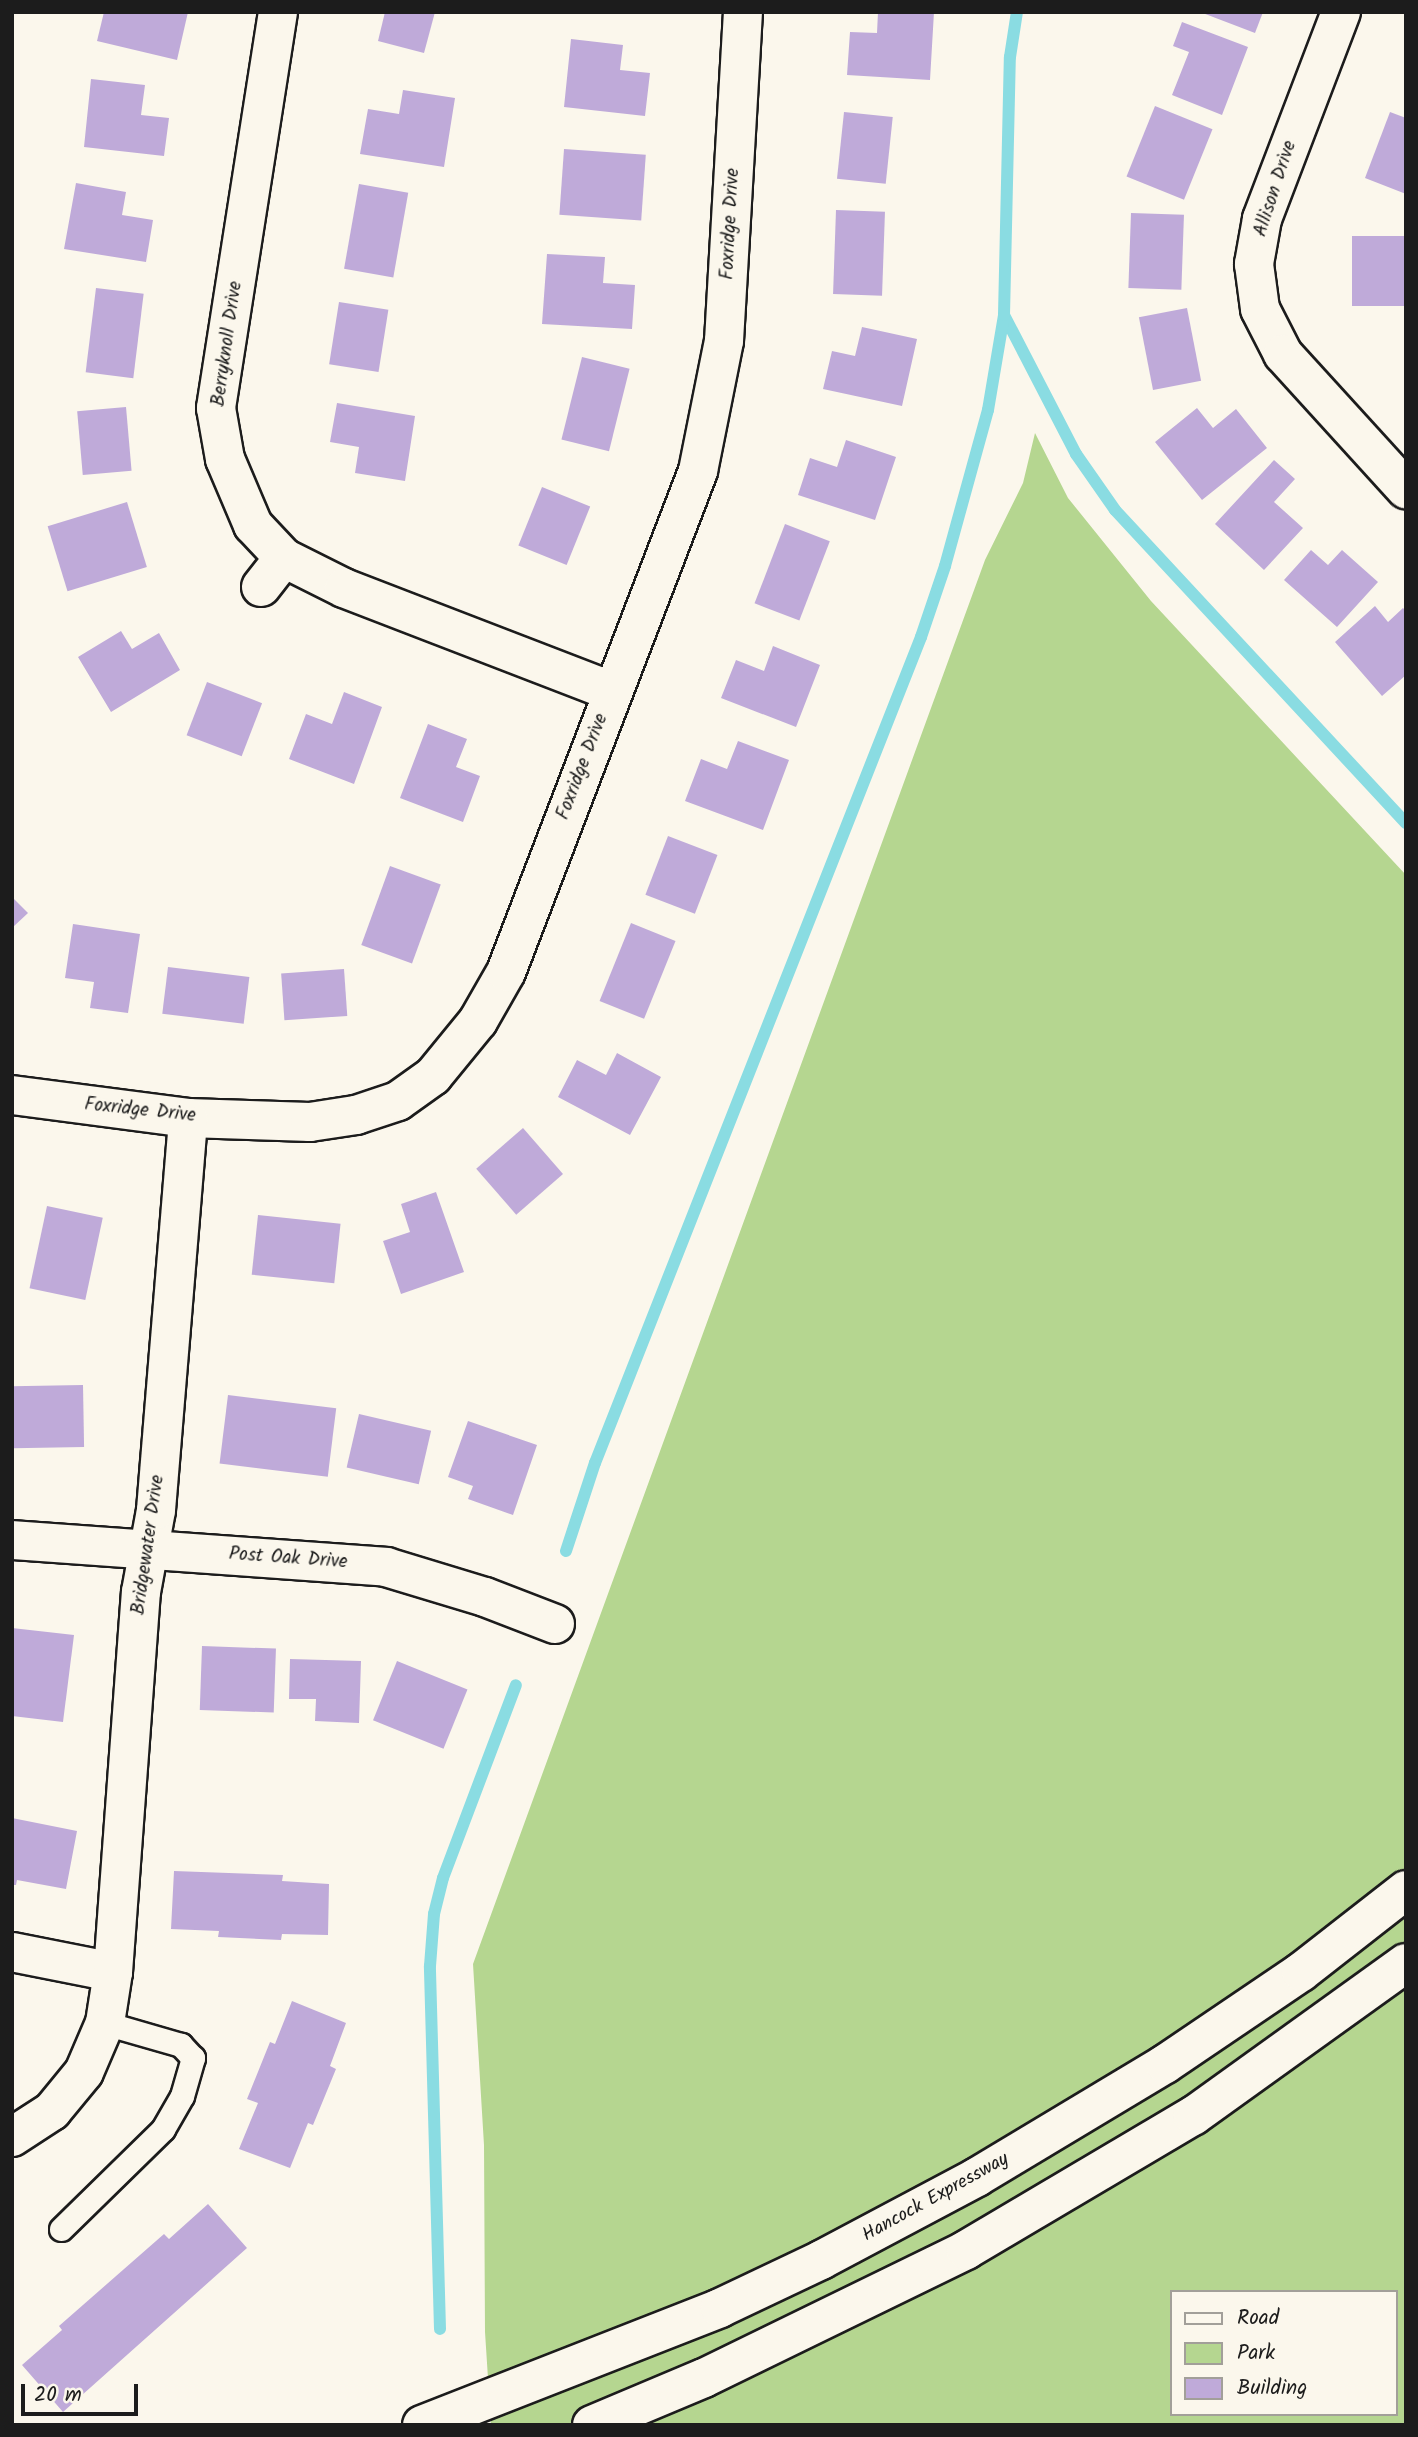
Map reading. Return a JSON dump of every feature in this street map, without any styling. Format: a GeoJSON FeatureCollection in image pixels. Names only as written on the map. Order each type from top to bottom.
{"type":"FeatureCollection","features":[{"type":"Feature","properties":{"kind":"street","name":"Berryknoll Drive"},"geometry":{"type":"LineString","coordinates":[[278,12],[216,408],[225,459],[272,573],[344,588],[611,691]]}},
{"type":"Feature","properties":{"kind":"street","name":"Foxridge Drive"},"geometry":{"type":"LineString","coordinates":[[12,1095],[188,1118],[310,1122],[356,1115],[398,1101],[433,1076],[478,1021],[506,972],[611,691],[698,471],[713,408],[724,341],[743,12]]}},
{"type":"Feature","properties":{"kind":"street","name":"Allison Drive"},"geometry":{"type":"LineString","coordinates":[[1341,12],[1262,219],[1254,264],[1260,309],[1283,354],[1406,489]]}},
{"type":"Feature","properties":{"kind":"street","name":"Bridgewater Drive"},"geometry":{"type":"LineString","coordinates":[[12,2137],[52,2111],[84,2072],[105,2023],[113,1972],[141,1592],[156,1510],[188,1118]]}},
{"type":"Feature","properties":{"kind":"street","name":"Post Oak Drive"},"geometry":{"type":"LineString","coordinates":[[12,1540],[386,1567],[485,1597],[555,1624]]}},
{"type":"Feature","properties":{"kind":"street","name":"Hancock Expressway"},"geometry":{"type":"LineString","coordinates":[[422,2425],[720,2308],[821,2260],[977,2177],[1164,2064],[1301,1972],[1406,1890]]}},
{"type":"Feature","properties":{"kind":"street"},"geometry":{"type":"LineString","coordinates":[[12,1952],[113,1972]]}},
{"type":"Feature","properties":{"kind":"street"},"geometry":{"type":"LineString","coordinates":[[592,2425],[717,2373],[966,2250],[1193,2116],[1406,1963]]}},
{"type":"Feature","properties":{"kind":"lane"},"geometry":{"type":"LineString","coordinates":[[61,2229],[163,2129],[182,2096],[193,2058],[181,2045],[105,2023]]}},
{"type":"Feature","properties":{"kind":"green space"},"geometry":{"type":"Polygon","coordinates":[[[1035,433],[1068,498],[1151,601],[1406,875],[1406,2425],[491,2425],[485,2332],[484,2145],[473,1964],[985,560],[1023,483],[1035,433]]]}},
{"type":"Feature","properties":{"kind":"building"},"geometry":{"type":"Polygon","coordinates":[[[104,12],[188,12],[177,60],[97,41],[104,12]]]}},
{"type":"Feature","properties":{"kind":"building"},"geometry":{"type":"Polygon","coordinates":[[[385,12],[435,12],[424,53],[378,41],[385,12]]]}},
{"type":"Feature","properties":{"kind":"building"},"geometry":{"type":"Polygon","coordinates":[[[878,12],[934,12],[930,80],[847,75],[850,32],[877,33],[878,12]]]}},
{"type":"Feature","properties":{"kind":"building"},"geometry":{"type":"Polygon","coordinates":[[[1200,12],[1263,12],[1255,33],[1200,12]]]}},
{"type":"Feature","properties":{"kind":"building"},"geometry":{"type":"Polygon","coordinates":[[[1182,22],[1248,47],[1222,115],[1172,95],[1189,52],[1173,46],[1182,22]]]}},
{"type":"Feature","properties":{"kind":"building"},"geometry":{"type":"Polygon","coordinates":[[[571,39],[623,45],[620,70],[650,73],[645,116],[564,107],[571,39]]]}},
{"type":"Feature","properties":{"kind":"building"},"geometry":{"type":"Polygon","coordinates":[[[91,79],[145,85],[141,115],[169,118],[164,156],[84,147],[91,79]]]}},
{"type":"Feature","properties":{"kind":"building"},"geometry":{"type":"Polygon","coordinates":[[[403,90],[455,98],[444,167],[360,154],[368,109],[399,114],[403,90]]]}},
{"type":"Feature","properties":{"kind":"building"},"geometry":{"type":"Polygon","coordinates":[[[1155,106],[1212,129],[1184,200],[1127,176],[1155,106]]]}},
{"type":"Feature","properties":{"kind":"building"},"geometry":{"type":"Polygon","coordinates":[[[844,112],[893,117],[886,184],[837,179],[844,112]]]}},
{"type":"Feature","properties":{"kind":"building"},"geometry":{"type":"Polygon","coordinates":[[[1390,112],[1406,118],[1406,194],[1365,178],[1390,112]]]}},
{"type":"Feature","properties":{"kind":"building"},"geometry":{"type":"Polygon","coordinates":[[[564,149],[646,155],[641,221],[559,215],[564,149]]]}},
{"type":"Feature","properties":{"kind":"building"},"geometry":{"type":"Polygon","coordinates":[[[76,183],[126,192],[122,215],[153,220],[146,262],[64,249],[76,183]]]}},
{"type":"Feature","properties":{"kind":"building"},"geometry":{"type":"Polygon","coordinates":[[[359,184],[408,193],[393,277],[344,269],[359,184]]]}},
{"type":"Feature","properties":{"kind":"building"},"geometry":{"type":"Polygon","coordinates":[[[836,210],[885,212],[882,296],[833,294],[836,210]]]}},
{"type":"Feature","properties":{"kind":"building"},"geometry":{"type":"Polygon","coordinates":[[[1131,213],[1184,215],[1181,290],[1128,288],[1131,213]]]}},
{"type":"Feature","properties":{"kind":"building"},"geometry":{"type":"Polygon","coordinates":[[[1352,236],[1406,236],[1406,306],[1352,306],[1352,236]]]}},
{"type":"Feature","properties":{"kind":"building"},"geometry":{"type":"Polygon","coordinates":[[[547,254],[605,257],[603,283],[635,285],[632,329],[542,324],[547,254]]]}},
{"type":"Feature","properties":{"kind":"building"},"geometry":{"type":"Polygon","coordinates":[[[96,288],[144,294],[133,378],[86,372],[96,288]]]}},
{"type":"Feature","properties":{"kind":"building"},"geometry":{"type":"Polygon","coordinates":[[[339,302],[388,310],[379,372],[329,364],[339,302]]]}},
{"type":"Feature","properties":{"kind":"building"},"geometry":{"type":"Polygon","coordinates":[[[1187,308],[1201,381],[1153,390],[1139,317],[1187,308]]]}},
{"type":"Feature","properties":{"kind":"building"},"geometry":{"type":"Polygon","coordinates":[[[862,327],[917,339],[902,406],[823,389],[832,351],[855,356],[862,327]]]}},
{"type":"Feature","properties":{"kind":"building"},"geometry":{"type":"Polygon","coordinates":[[[582,357],[630,369],[609,451],[561,439],[582,357]]]}},
{"type":"Feature","properties":{"kind":"building"},"geometry":{"type":"Polygon","coordinates":[[[337,403],[415,416],[405,481],[355,473],[359,447],[330,442],[337,403]]]}},
{"type":"Feature","properties":{"kind":"building"},"geometry":{"type":"Polygon","coordinates":[[[126,407],[132,471],[83,475],[77,411],[126,407]]]}},
{"type":"Feature","properties":{"kind":"building"},"geometry":{"type":"Polygon","coordinates":[[[1197,408],[1213,428],[1236,409],[1267,448],[1202,500],[1155,442],[1197,408]]]}},
{"type":"Feature","properties":{"kind":"building"},"geometry":{"type":"Polygon","coordinates":[[[846,440],[896,457],[875,520],[798,495],[810,458],[837,467],[846,440]]]}},
{"type":"Feature","properties":{"kind":"building"},"geometry":{"type":"Polygon","coordinates":[[[1274,460],[1295,479],[1274,502],[1303,528],[1264,570],[1215,524],[1274,460]]]}},
{"type":"Feature","properties":{"kind":"building"},"geometry":{"type":"Polygon","coordinates":[[[542,487],[590,506],[567,565],[518,545],[542,487]]]}},
{"type":"Feature","properties":{"kind":"building"},"geometry":{"type":"Polygon","coordinates":[[[127,502],[147,567],[68,591],[48,526],[127,502]]]}},
{"type":"Feature","properties":{"kind":"building"},"geometry":{"type":"Polygon","coordinates":[[[785,524],[830,541],[799,621],[755,603],[785,524]]]}},
{"type":"Feature","properties":{"kind":"building"},"geometry":{"type":"Polygon","coordinates":[[[1311,550],[1328,565],[1342,550],[1378,582],[1337,627],[1284,580],[1311,550]]]}},
{"type":"Feature","properties":{"kind":"building"},"geometry":{"type":"Polygon","coordinates":[[[1375,606],[1388,622],[1403,608],[1406,611],[1406,675],[1382,696],[1335,642],[1375,606]]]}},
{"type":"Feature","properties":{"kind":"building"},"geometry":{"type":"Polygon","coordinates":[[[121,631],[132,649],[159,633],[180,670],[111,712],[78,657],[121,631]]]}},
{"type":"Feature","properties":{"kind":"building"},"geometry":{"type":"Polygon","coordinates":[[[773,646],[820,665],[796,727],[721,698],[736,660],[764,671],[773,646]]]}},
{"type":"Feature","properties":{"kind":"building"},"geometry":{"type":"Polygon","coordinates":[[[207,682],[262,703],[242,756],[187,735],[207,682]]]}},
{"type":"Feature","properties":{"kind":"building"},"geometry":{"type":"Polygon","coordinates":[[[344,692],[382,707],[354,784],[289,759],[306,714],[332,724],[344,692]]]}},
{"type":"Feature","properties":{"kind":"building"},"geometry":{"type":"Polygon","coordinates":[[[428,724],[467,739],[456,767],[480,776],[463,822],[400,798],[428,724]]]}},
{"type":"Feature","properties":{"kind":"building"},"geometry":{"type":"Polygon","coordinates":[[[738,741],[789,760],[763,830],[685,801],[701,759],[727,769],[738,741]]]}},
{"type":"Feature","properties":{"kind":"building"},"geometry":{"type":"Polygon","coordinates":[[[668,836],[717,855],[695,914],[645,895],[668,836]]]}},
{"type":"Feature","properties":{"kind":"building"},"geometry":{"type":"Polygon","coordinates":[[[390,866],[441,884],[412,963],[361,945],[390,866]]]}},
{"type":"Feature","properties":{"kind":"building"},"geometry":{"type":"Polygon","coordinates":[[[12,897],[28,913],[12,928],[12,897]]]}},
{"type":"Feature","properties":{"kind":"building"},"geometry":{"type":"Polygon","coordinates":[[[631,923],[676,941],[644,1019],[600,1001],[631,923]]]}},
{"type":"Feature","properties":{"kind":"building"},"geometry":{"type":"Polygon","coordinates":[[[73,924],[140,934],[128,1013],[90,1008],[94,982],[65,978],[73,924]]]}},
{"type":"Feature","properties":{"kind":"building"},"geometry":{"type":"Polygon","coordinates":[[[168,967],[249,977],[244,1024],[162,1014],[168,967]]]}},
{"type":"Feature","properties":{"kind":"building"},"geometry":{"type":"Polygon","coordinates":[[[344,969],[347,1016],[284,1020],[281,973],[344,969]]]}},
{"type":"Feature","properties":{"kind":"building"},"geometry":{"type":"Polygon","coordinates":[[[617,1053],[661,1077],[630,1135],[558,1097],[577,1060],[606,1075],[617,1053]]]}},
{"type":"Feature","properties":{"kind":"building"},"geometry":{"type":"Polygon","coordinates":[[[523,1128],[563,1174],[516,1215],[476,1169],[523,1128]]]}},
{"type":"Feature","properties":{"kind":"building"},"geometry":{"type":"Polygon","coordinates":[[[436,1192],[464,1272],[401,1294],[383,1241],[410,1232],[401,1204],[436,1192]]]}},
{"type":"Feature","properties":{"kind":"building"},"geometry":{"type":"Polygon","coordinates":[[[47,1206],[103,1218],[85,1300],[30,1288],[47,1206]]]}},
{"type":"Feature","properties":{"kind":"building"},"geometry":{"type":"Polygon","coordinates":[[[258,1215],[341,1224],[334,1283],[252,1275],[258,1215]]]}},
{"type":"Feature","properties":{"kind":"building"},"geometry":{"type":"Polygon","coordinates":[[[83,1385],[84,1447],[13,1448],[12,1386],[83,1385]]]}},
{"type":"Feature","properties":{"kind":"building"},"geometry":{"type":"Polygon","coordinates":[[[228,1395],[336,1408],[328,1477],[220,1463],[228,1395]]]}},
{"type":"Feature","properties":{"kind":"building"},"geometry":{"type":"Polygon","coordinates":[[[359,1414],[431,1431],[419,1484],[347,1468],[359,1414]]]}},
{"type":"Feature","properties":{"kind":"building"},"geometry":{"type":"Polygon","coordinates":[[[468,1421],[537,1445],[513,1515],[468,1499],[473,1486],[448,1477],[468,1421]]]}},
{"type":"Feature","properties":{"kind":"building"},"geometry":{"type":"Polygon","coordinates":[[[12,1628],[74,1635],[63,1722],[12,1716],[12,1628]]]}},
{"type":"Feature","properties":{"kind":"building"},"geometry":{"type":"Polygon","coordinates":[[[202,1646],[276,1649],[274,1713],[200,1710],[202,1646]]]}},
{"type":"Feature","properties":{"kind":"building"},"geometry":{"type":"Polygon","coordinates":[[[290,1659],[361,1661],[359,1723],[315,1721],[316,1699],[289,1699],[290,1659]]]}},
{"type":"Feature","properties":{"kind":"building"},"geometry":{"type":"Polygon","coordinates":[[[397,1661],[467,1689],[443,1749],[373,1720],[397,1661]]]}},
{"type":"Feature","properties":{"kind":"building"},"geometry":{"type":"Polygon","coordinates":[[[12,1818],[77,1831],[66,1889],[17,1880],[16,1885],[12,1885],[12,1818]]]}},
{"type":"Feature","properties":{"kind":"building"},"geometry":{"type":"Polygon","coordinates":[[[174,1871],[283,1875],[282,1881],[329,1884],[328,1935],[282,1934],[281,1940],[218,1937],[219,1931],[171,1929],[174,1871]]]}},
{"type":"Feature","properties":{"kind":"building"},"geometry":{"type":"Polygon","coordinates":[[[292,2001],[346,2023],[330,2066],[336,2069],[313,2125],[308,2123],[290,2168],[239,2149],[258,2103],[247,2099],[270,2042],[275,2044],[292,2001]]]}},
{"type":"Feature","properties":{"kind":"building"},"geometry":{"type":"Polygon","coordinates":[[[208,2204],[247,2248],[63,2412],[22,2365],[62,2330],[59,2326],[164,2234],[169,2239],[208,2204]]]}},
{"type":"Feature","properties":{"kind":"waterway"},"geometry":{"type":"LineString","coordinates":[[566,1551],[595,1463],[921,637],[945,566],[988,410],[1004,315],[1010,57],[1017,12]]}},
{"type":"Feature","properties":{"kind":"waterway"},"geometry":{"type":"LineString","coordinates":[[1004,315],[1076,454],[1115,510],[1406,823]]}},
{"type":"Feature","properties":{"kind":"waterway"},"geometry":{"type":"LineString","coordinates":[[440,2329],[430,1966],[434,1914],[443,1878],[516,1685]]}}]}
